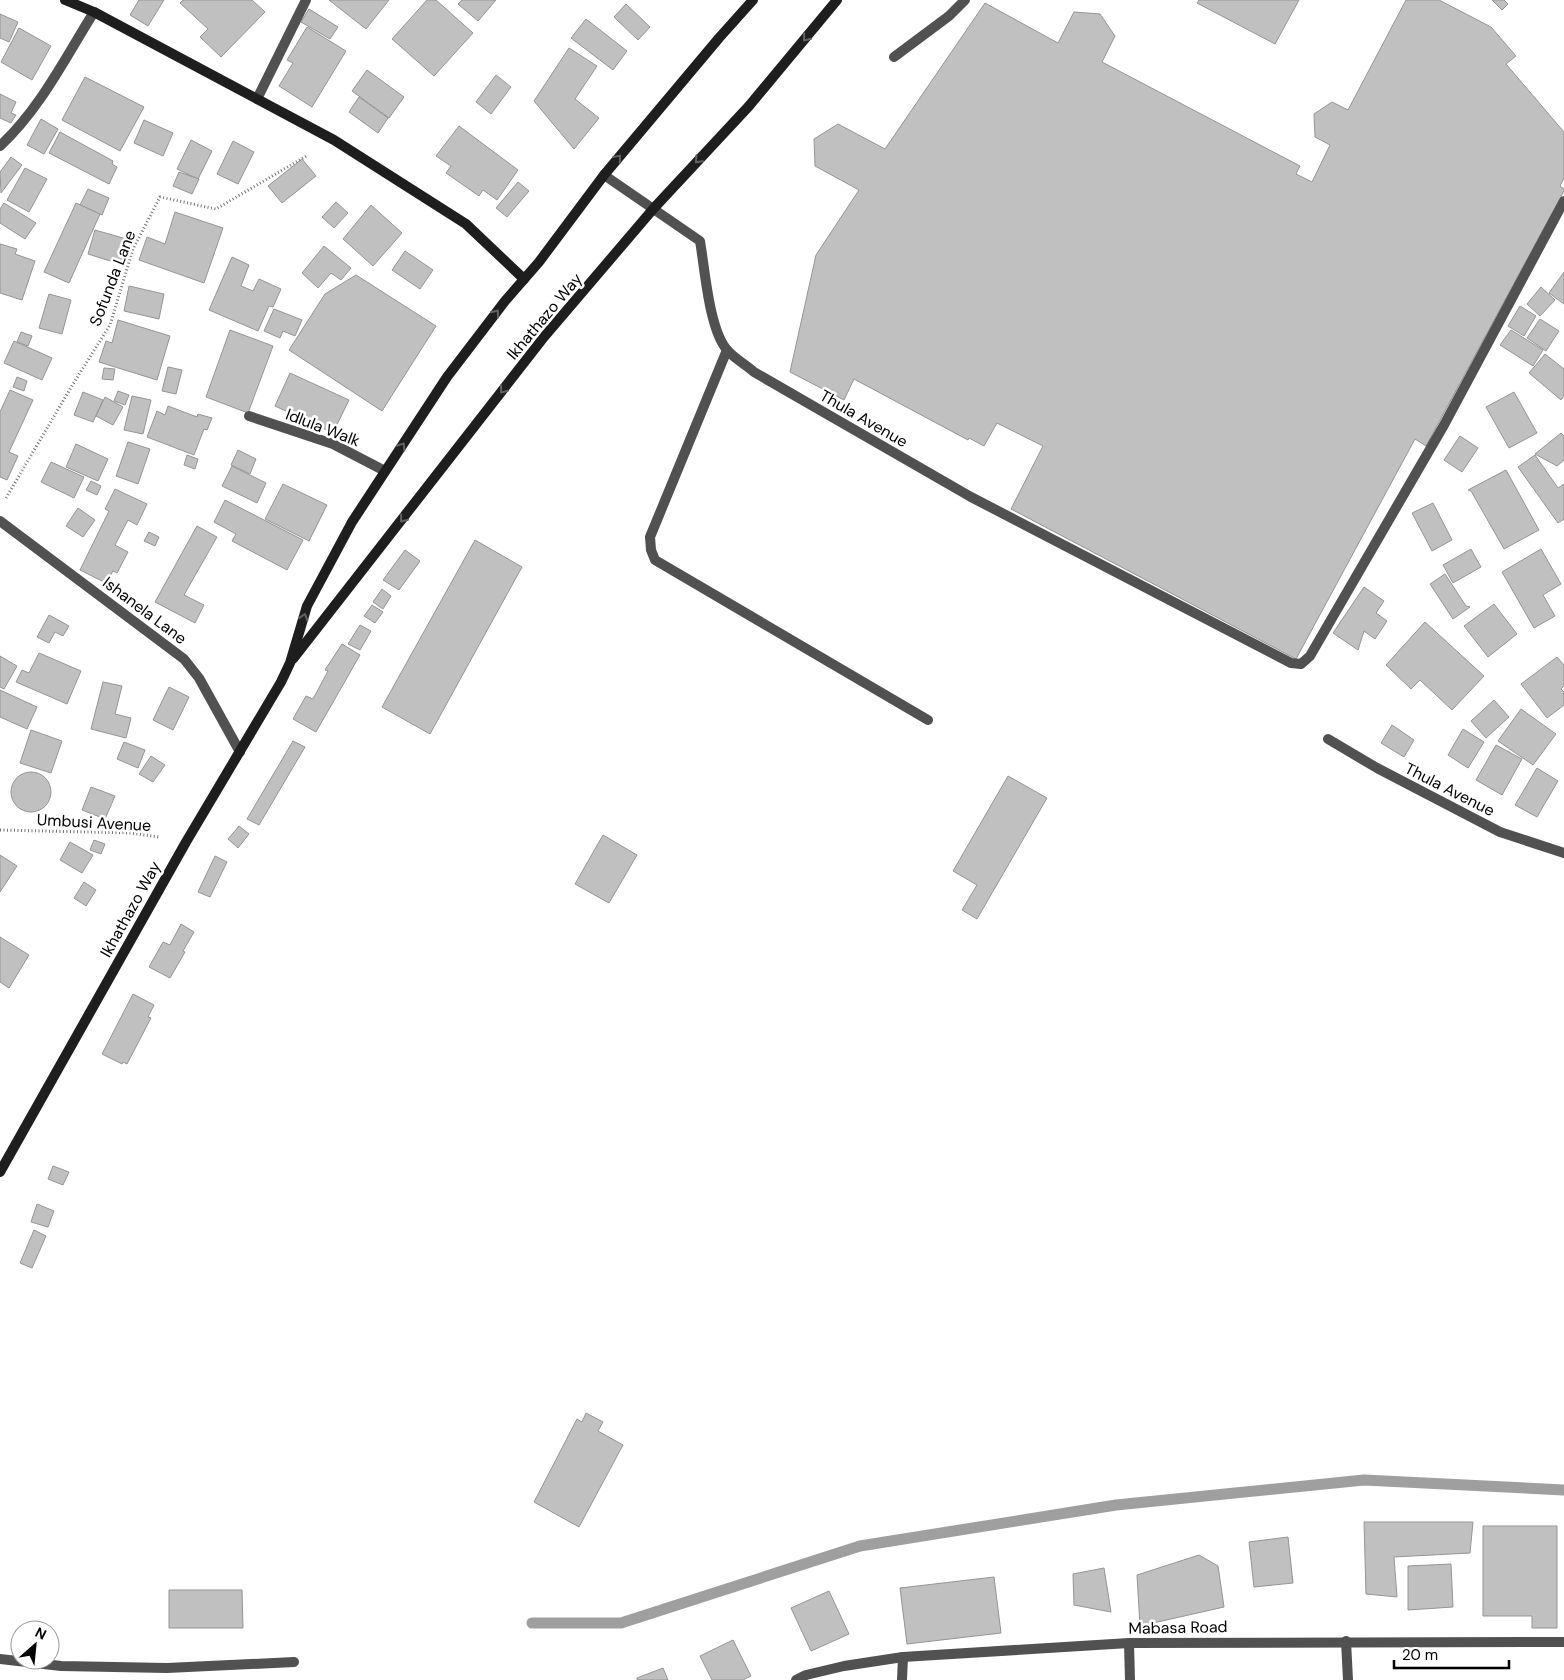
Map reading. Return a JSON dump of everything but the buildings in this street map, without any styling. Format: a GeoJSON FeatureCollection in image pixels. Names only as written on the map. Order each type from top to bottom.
{"type":"FeatureCollection","features":[{"type":"Feature","properties":{"kind":"street"},"geometry":{"type":"LineString","coordinates":[[65,0],[94,12],[334,140],[466,224],[524,279]]}},
{"type":"Feature","properties":{"kind":"street"},"geometry":{"type":"LineString","coordinates":[[257,99],[306,0]]}},
{"type":"Feature","properties":{"kind":"street","name":"Ikhathazo Way"},"geometry":{"type":"LineString","coordinates":[[0,1172],[186,842],[281,682],[290,663],[307,606],[352,522],[447,377],[539,262],[604,175],[753,0]]}},
{"type":"Feature","properties":{"kind":"street","name":"Ikhathazo Way"},"geometry":{"type":"LineString","coordinates":[[290,663],[544,337],[654,208],[749,106],[837,0]]}},
{"type":"Feature","properties":{"kind":"street"},"geometry":{"type":"LineString","coordinates":[[894,57],[950,16],[965,0]]}},
{"type":"Feature","properties":{"kind":"street"},"geometry":{"type":"LineString","coordinates":[[0,146],[14,134],[32,112],[94,12]]}},
{"type":"Feature","properties":{"kind":"street","name":"Thula Avenue"},"geometry":{"type":"LineString","coordinates":[[604,175],[654,208],[700,242],[711,312],[717,330],[727,350],[754,372],[971,496],[1290,663],[1301,664],[1307,660],[1444,425],[1564,201]]}},
{"type":"Feature","properties":{"kind":"street"},"geometry":{"type":"LineString","coordinates":[[727,350],[650,537],[651,550],[655,560],[928,720]]}},
{"type":"Feature","properties":{"kind":"street","name":"Idlula Walk"},"geometry":{"type":"LineString","coordinates":[[249,416],[333,444],[385,471]]}},
{"type":"Feature","properties":{"kind":"street","name":"Ishanela Lane"},"geometry":{"type":"LineString","coordinates":[[0,520],[184,659],[199,678],[240,752]]}},
{"type":"Feature","properties":{"kind":"street","name":"Thula Avenue"},"geometry":{"type":"LineString","coordinates":[[1328,739],[1377,768],[1500,832],[1564,853]]}},
{"type":"Feature","properties":{"kind":"street"},"geometry":{"type":"LineString","coordinates":[[1346,1641],[1348,1680]]}},
{"type":"Feature","properties":{"kind":"street"},"geometry":{"type":"LineString","coordinates":[[1129,1642],[1130,1680]]}},
{"type":"Feature","properties":{"kind":"street","name":"Mabasa Road"},"geometry":{"type":"LineString","coordinates":[[796,1680],[844,1666],[903,1657],[1129,1642],[1564,1642]]}},
{"type":"Feature","properties":{"kind":"street"},"geometry":{"type":"LineString","coordinates":[[902,1680],[903,1657]]}},
{"type":"Feature","properties":{"kind":"street"},"geometry":{"type":"LineString","coordinates":[[0,1659],[61,1666],[167,1668],[294,1662]]}},
{"type":"Feature","properties":{"kind":"path","name":"Sofunda Lane"},"geometry":{"type":"LineString","coordinates":[[5,499],[110,325],[133,249],[160,197],[216,209],[334,140]]}},
{"type":"Feature","properties":{"kind":"path","name":"Umbusi Avenue"},"geometry":{"type":"LineString","coordinates":[[0,830],[130,833],[186,842]]}},
{"type":"Feature","properties":{"kind":"waterway"},"geometry":{"type":"LineString","coordinates":[[532,1623],[621,1623],[860,1546],[1116,1505],[1364,1480],[1564,1490]]}}]}
